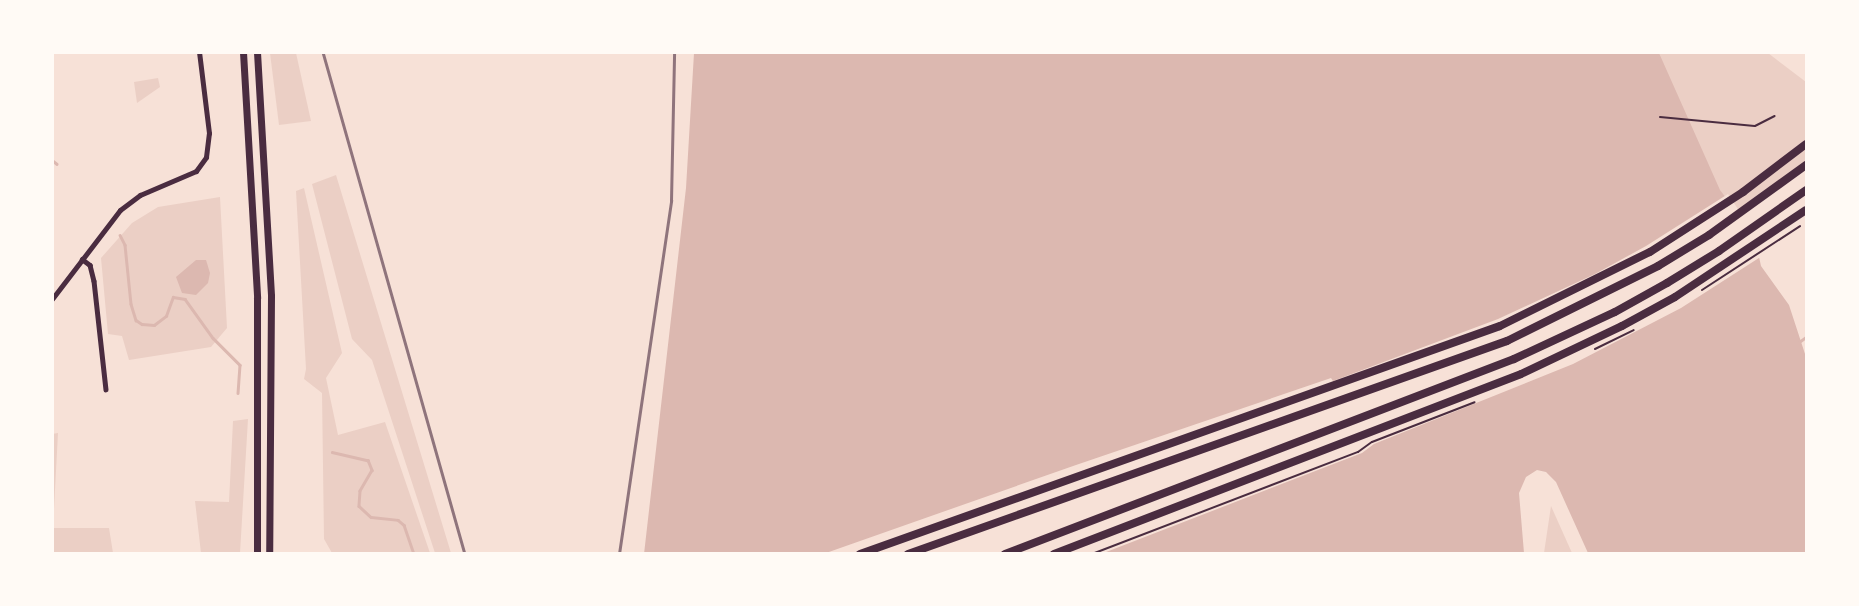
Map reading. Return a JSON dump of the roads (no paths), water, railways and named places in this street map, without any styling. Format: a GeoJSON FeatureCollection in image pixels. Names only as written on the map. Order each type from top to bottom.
{"type":"FeatureCollection","features":[{"type":"Feature","properties":{"kind":"highway"},"geometry":{"type":"LineString","coordinates":[[243,52],[257,298],[257,554]]}},
{"type":"Feature","properties":{"kind":"highway"},"geometry":{"type":"LineString","coordinates":[[257,52],[271,296],[270,554]]}},
{"type":"Feature","properties":{"kind":"highway"},"geometry":{"type":"LineString","coordinates":[[860,554],[1500,326],[1599,280],[1650,252],[1743,192],[1807,144]]}},
{"type":"Feature","properties":{"kind":"highway"},"geometry":{"type":"LineString","coordinates":[[908,554],[1507,341],[1606,295],[1658,266],[1720,228],[1807,165]]}},
{"type":"Feature","properties":{"kind":"highway"},"geometry":{"type":"LineString","coordinates":[[1005,554],[1514,359],[1615,312],[1667,283],[1720,251],[1807,190]]}},
{"type":"Feature","properties":{"kind":"highway"},"geometry":{"type":"LineString","coordinates":[[1054,554],[1521,374],[1675,298],[1807,210]]}},
{"type":"Feature","properties":{"kind":"street"},"geometry":{"type":"LineString","coordinates":[[52,299],[111,221],[133,199],[186,176],[196,170],[206,157],[209,133],[199,52]]}},
{"type":"Feature","properties":{"kind":"street"},"geometry":{"type":"LineString","coordinates":[[82,259],[90,265],[93,281],[106,389]]}},
{"type":"Feature","properties":{"kind":"lane"},"geometry":{"type":"LineString","coordinates":[[1660,117],[1755,126],[1775,116]]}},
{"type":"Feature","properties":{"kind":"waterway"},"geometry":{"type":"LineString","coordinates":[[52,160],[57,164]]}},
{"type":"Feature","properties":{"kind":"waterway"},"geometry":{"type":"LineString","coordinates":[[120,235],[125,245],[131,304],[136,320],[142,324],[154,325],[166,316],[173,297],[185,299],[213,338],[240,365],[238,393]]}},
{"type":"Feature","properties":{"kind":"waterway"},"geometry":{"type":"LineString","coordinates":[[1799,342],[1806,337]]}},
{"type":"Feature","properties":{"kind":"waterway"},"geometry":{"type":"LineString","coordinates":[[332,452],[368,460],[372,470],[360,491],[359,506],[371,517],[398,520],[404,525],[414,554]]}},
{"type":"Feature","properties":{"kind":"railway"},"geometry":{"type":"LineString","coordinates":[[323,52],[465,554]]}},
{"type":"Feature","properties":{"kind":"railway"},"geometry":{"type":"LineString","coordinates":[[619,554],[671,201],[674,52]]}}]}
